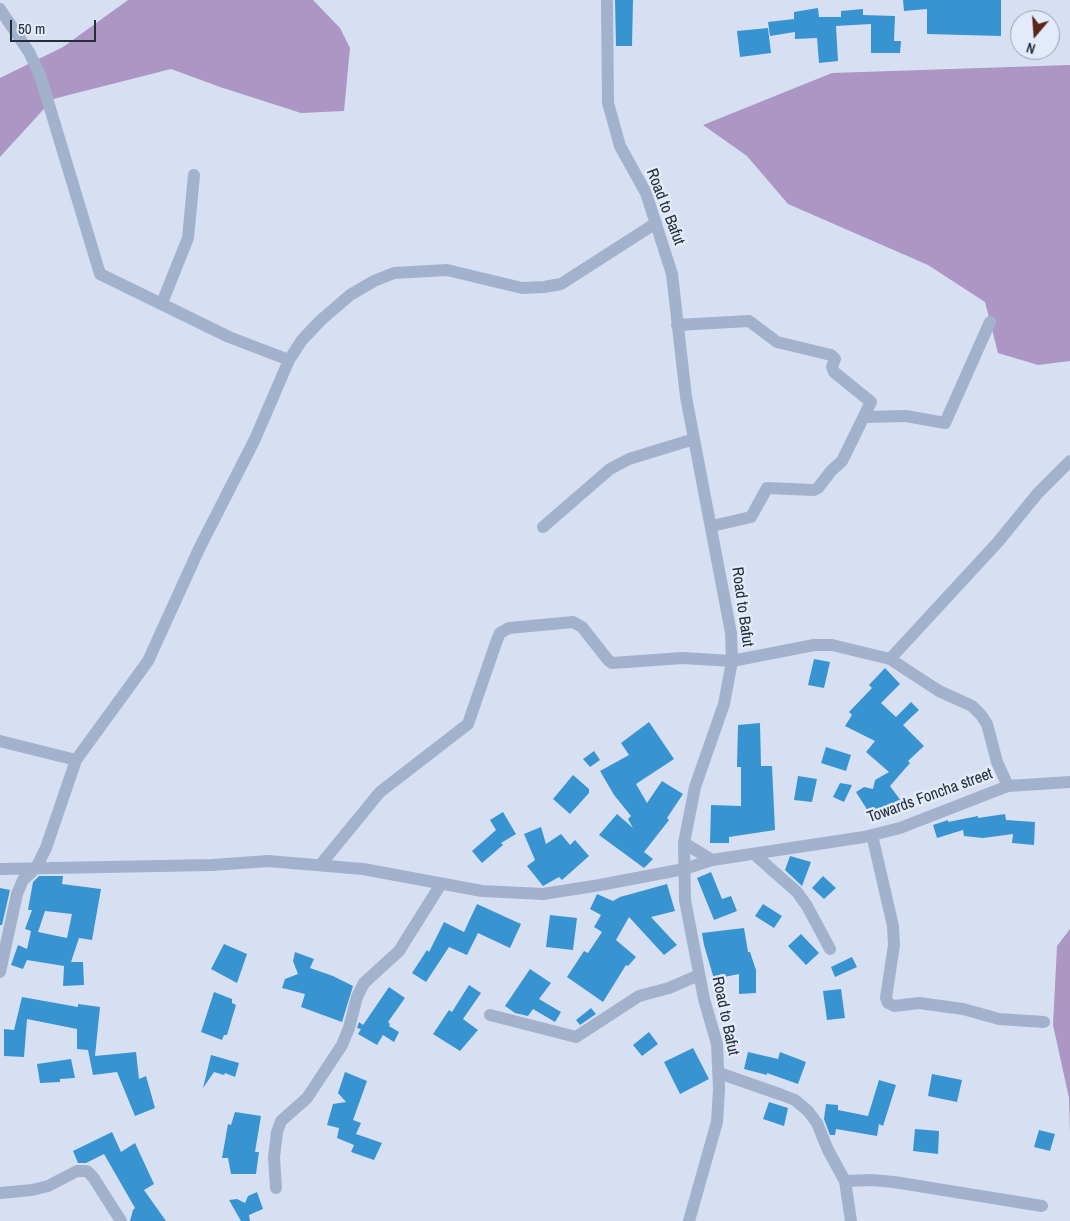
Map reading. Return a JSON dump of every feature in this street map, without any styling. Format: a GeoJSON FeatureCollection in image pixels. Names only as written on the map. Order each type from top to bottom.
{"type":"FeatureCollection","features":[{"type":"Feature","properties":{"kind":"street","name":"Road to Bafut"},"geometry":{"type":"LineString","coordinates":[[607,0],[608,104],[622,151],[640,178],[672,274],[686,397],[726,596],[732,661],[724,704],[695,787],[684,843],[685,900],[699,975],[717,1044],[719,1073],[717,1122],[689,1221]]}},
{"type":"Feature","properties":{"kind":"street"},"geometry":{"type":"LineString","coordinates":[[0,9],[29,52],[40,75],[98,271],[104,276],[229,337],[289,360]]}},
{"type":"Feature","properties":{"kind":"street"},"geometry":{"type":"LineString","coordinates":[[162,303],[188,238],[194,175]]}},
{"type":"Feature","properties":{"kind":"street"},"geometry":{"type":"LineString","coordinates":[[0,972],[17,894],[23,880],[36,868],[54,830],[76,760],[148,661],[199,549],[255,439],[289,360],[302,340],[321,320],[350,295],[374,281],[394,273],[447,270],[522,288],[561,284],[656,223]]}},
{"type":"Feature","properties":{"kind":"street"},"geometry":{"type":"LineString","coordinates":[[677,325],[749,321],[777,342],[831,355],[835,359],[832,367],[834,372],[871,402],[842,461],[831,471],[818,488],[814,490],[766,488],[750,517],[712,526]]}},
{"type":"Feature","properties":{"kind":"street"},"geometry":{"type":"LineString","coordinates":[[865,416],[906,416],[946,423],[990,322]]}},
{"type":"Feature","properties":{"kind":"street"},"geometry":{"type":"LineString","coordinates":[[543,527],[610,469],[629,459],[694,439]]}},
{"type":"Feature","properties":{"kind":"street"},"geometry":{"type":"LineString","coordinates":[[890,659],[998,542],[1038,493],[1070,461]]}},
{"type":"Feature","properties":{"kind":"street"},"geometry":{"type":"LineString","coordinates":[[321,864],[380,792],[468,724],[496,640],[500,633],[509,628],[573,622],[582,627],[612,663],[676,659],[732,661],[814,645],[832,645],[890,659],[939,691],[972,706],[981,715],[987,724],[996,762],[1008,786]]}},
{"type":"Feature","properties":{"kind":"street"},"geometry":{"type":"LineString","coordinates":[[0,742],[76,760]]}},
{"type":"Feature","properties":{"kind":"street","name":"Towards Foncha street"},"geometry":{"type":"LineString","coordinates":[[0,869],[268,861],[363,869],[482,891],[543,894],[684,869],[712,860],[872,835],[907,825],[1008,786],[1070,782]]}},
{"type":"Feature","properties":{"kind":"street"},"geometry":{"type":"LineString","coordinates":[[872,835],[893,926],[894,945],[886,998],[888,1003],[894,1006],[920,1003],[963,1009],[999,1019],[1044,1022]]}},
{"type":"Feature","properties":{"kind":"street"},"geometry":{"type":"LineString","coordinates":[[684,843],[712,860]]}},
{"type":"Feature","properties":{"kind":"street"},"geometry":{"type":"LineString","coordinates":[[754,854],[798,892],[830,949]]}},
{"type":"Feature","properties":{"kind":"street"},"geometry":{"type":"LineString","coordinates":[[276,1188],[274,1157],[276,1132],[281,1121],[307,1098],[342,1045],[349,1028],[357,997],[364,983],[399,951],[441,884]]}},
{"type":"Feature","properties":{"kind":"street"},"geometry":{"type":"LineString","coordinates":[[490,1015],[576,1037],[639,996],[669,988],[699,975]]}},
{"type":"Feature","properties":{"kind":"street"},"geometry":{"type":"LineString","coordinates":[[719,1073],[782,1094],[795,1100],[808,1111],[818,1123],[828,1150],[845,1181],[852,1221]]}},
{"type":"Feature","properties":{"kind":"street"},"geometry":{"type":"LineString","coordinates":[[0,1194],[48,1186],[77,1171],[86,1171],[94,1177],[121,1221]]}},
{"type":"Feature","properties":{"kind":"street"},"geometry":{"type":"LineString","coordinates":[[845,1181],[872,1180],[894,1182],[1042,1206]]}},
{"type":"Feature","properties":{"kind":"shaded area"},"geometry":{"type":"Polygon","coordinates":[[[128,0],[313,0],[340,28],[350,48],[344,111],[301,113],[171,69],[53,99],[0,157],[0,78],[63,47],[128,0]]]}},
{"type":"Feature","properties":{"kind":"shaded area"},"geometry":{"type":"Polygon","coordinates":[[[1070,65],[1070,361],[1038,365],[998,353],[985,302],[928,265],[788,204],[747,156],[703,125],[832,73],[1070,65]]]}},
{"type":"Feature","properties":{"kind":"shaded area"},"geometry":{"type":"Polygon","coordinates":[[[1070,929],[1070,1133],[1069,1098],[1053,1025],[1057,946],[1070,929]]]}},
{"type":"Feature","properties":{"kind":"building"},"geometry":{"type":"Polygon","coordinates":[[[615,0],[633,0],[632,46],[616,46],[615,0]]]}},
{"type":"Feature","properties":{"kind":"building"},"geometry":{"type":"Polygon","coordinates":[[[903,0],[1001,0],[1001,36],[927,34],[927,9],[904,11],[903,0]]]}},
{"type":"Feature","properties":{"kind":"building"},"geometry":{"type":"Polygon","coordinates":[[[818,8],[819,17],[841,17],[841,11],[863,9],[863,15],[895,16],[894,41],[901,41],[900,53],[871,53],[871,24],[836,26],[838,61],[819,63],[817,38],[795,39],[795,32],[770,36],[768,22],[794,19],[794,12],[818,8]]]}},
{"type":"Feature","properties":{"kind":"building"},"geometry":{"type":"Polygon","coordinates":[[[768,28],[771,53],[740,57],[737,31],[768,28]]]}},
{"type":"Feature","properties":{"kind":"building"},"geometry":{"type":"Polygon","coordinates":[[[814,659],[830,662],[824,688],[808,685],[814,659]]]}},
{"type":"Feature","properties":{"kind":"building"},"geometry":{"type":"Polygon","coordinates":[[[885,668],[900,684],[881,703],[896,717],[911,702],[919,710],[903,725],[924,746],[908,761],[910,763],[890,786],[901,801],[873,819],[856,792],[864,787],[873,789],[875,780],[889,772],[866,752],[875,741],[845,726],[852,715],[849,712],[872,688],[869,685],[885,668]]]}},
{"type":"Feature","properties":{"kind":"building"},"geometry":{"type":"Polygon","coordinates":[[[649,722],[674,759],[636,784],[647,803],[662,781],[683,794],[667,818],[669,820],[644,852],[653,859],[644,868],[599,835],[617,814],[633,828],[628,819],[631,816],[614,795],[600,771],[629,755],[621,743],[649,722]]]}},
{"type":"Feature","properties":{"kind":"building"},"geometry":{"type":"Polygon","coordinates":[[[760,723],[761,766],[772,766],[775,830],[729,837],[729,843],[710,843],[711,805],[741,806],[741,767],[737,767],[738,725],[760,723]]]}},
{"type":"Feature","properties":{"kind":"building"},"geometry":{"type":"Polygon","coordinates":[[[826,747],[851,755],[846,771],[821,763],[826,747]]]}},
{"type":"Feature","properties":{"kind":"building"},"geometry":{"type":"Polygon","coordinates":[[[594,751],[600,760],[590,767],[583,759],[594,751]]]}},
{"type":"Feature","properties":{"kind":"building"},"geometry":{"type":"Polygon","coordinates":[[[573,775],[589,789],[589,793],[570,814],[553,799],[573,775]]]}},
{"type":"Feature","properties":{"kind":"building"},"geometry":{"type":"Polygon","coordinates":[[[798,776],[817,779],[812,802],[794,800],[798,776]]]}},
{"type":"Feature","properties":{"kind":"building"},"geometry":{"type":"Polygon","coordinates":[[[840,783],[852,785],[844,802],[833,797],[840,783]]]}},
{"type":"Feature","properties":{"kind":"building"},"geometry":{"type":"Polygon","coordinates":[[[503,812],[516,834],[501,843],[503,845],[482,863],[472,851],[496,830],[490,820],[503,812]]]}},
{"type":"Feature","properties":{"kind":"building"},"geometry":{"type":"Polygon","coordinates":[[[1005,814],[1006,820],[1035,822],[1034,845],[1012,843],[1013,834],[983,838],[964,836],[963,830],[937,838],[933,825],[948,820],[948,822],[978,816],[978,818],[1005,814]]]}},
{"type":"Feature","properties":{"kind":"building"},"geometry":{"type":"Polygon","coordinates":[[[541,827],[546,844],[561,834],[570,845],[575,840],[589,856],[562,880],[559,877],[543,886],[527,866],[535,860],[524,834],[541,827]]]}},
{"type":"Feature","properties":{"kind":"building"},"geometry":{"type":"Polygon","coordinates":[[[790,856],[811,862],[802,886],[785,870],[790,856]]]}},
{"type":"Feature","properties":{"kind":"building"},"geometry":{"type":"Polygon","coordinates":[[[711,872],[722,899],[731,896],[737,911],[714,920],[697,878],[711,872]]]}},
{"type":"Feature","properties":{"kind":"building"},"geometry":{"type":"Polygon","coordinates":[[[39,876],[63,876],[62,884],[101,889],[92,940],[79,938],[71,962],[83,962],[84,985],[63,986],[64,966],[27,960],[23,969],[11,965],[18,945],[27,949],[31,931],[25,929],[32,910],[28,910],[33,882],[39,876]],[[45,911],[38,932],[67,938],[72,914],[45,911]]]}},
{"type":"Feature","properties":{"kind":"building"},"geometry":{"type":"Polygon","coordinates":[[[823,876],[836,888],[824,899],[812,888],[823,876]]]}},
{"type":"Feature","properties":{"kind":"building"},"geometry":{"type":"Polygon","coordinates":[[[667,884],[675,911],[651,917],[677,945],[664,955],[629,917],[616,940],[636,957],[628,966],[626,965],[603,1002],[567,977],[584,951],[588,953],[602,932],[594,927],[601,915],[590,909],[597,894],[613,901],[620,897],[667,884]]]}},
{"type":"Feature","properties":{"kind":"building"},"geometry":{"type":"Polygon","coordinates":[[[0,888],[10,890],[2,925],[0,925],[0,888]]]}},
{"type":"Feature","properties":{"kind":"building"},"geometry":{"type":"Polygon","coordinates":[[[477,904],[521,924],[510,948],[478,933],[467,955],[449,947],[426,982],[412,973],[427,950],[429,952],[444,922],[464,932],[477,904]]]}},
{"type":"Feature","properties":{"kind":"building"},"geometry":{"type":"Polygon","coordinates":[[[763,904],[782,916],[774,928],[755,916],[763,904]]]}},
{"type":"Feature","properties":{"kind":"building"},"geometry":{"type":"Polygon","coordinates":[[[550,915],[577,918],[573,950],[546,947],[550,915]]]}},
{"type":"Feature","properties":{"kind":"building"},"geometry":{"type":"Polygon","coordinates":[[[744,928],[748,952],[750,952],[756,970],[756,993],[739,994],[739,974],[714,979],[702,933],[744,928]]]}},
{"type":"Feature","properties":{"kind":"building"},"geometry":{"type":"Polygon","coordinates":[[[801,934],[819,953],[806,965],[788,946],[801,934]]]}},
{"type":"Feature","properties":{"kind":"building"},"geometry":{"type":"Polygon","coordinates":[[[224,944],[247,954],[237,983],[211,969],[224,944]]]}},
{"type":"Feature","properties":{"kind":"building"},"geometry":{"type":"Polygon","coordinates":[[[295,952],[314,959],[310,968],[333,976],[353,986],[342,1022],[301,1007],[305,994],[282,988],[285,979],[298,974],[293,961],[295,952]]]}},
{"type":"Feature","properties":{"kind":"building"},"geometry":{"type":"Polygon","coordinates":[[[852,957],[857,967],[835,977],[831,967],[852,957]]]}},
{"type":"Feature","properties":{"kind":"building"},"geometry":{"type":"Polygon","coordinates":[[[530,969],[551,983],[539,999],[561,1012],[555,1022],[533,1009],[528,1016],[515,1013],[505,1006],[530,969]]]}},
{"type":"Feature","properties":{"kind":"building"},"geometry":{"type":"Polygon","coordinates":[[[469,985],[481,993],[463,1019],[478,1030],[460,1051],[433,1034],[449,1010],[452,1012],[469,985]]]}},
{"type":"Feature","properties":{"kind":"building"},"geometry":{"type":"Polygon","coordinates":[[[389,987],[405,998],[388,1022],[389,1026],[399,1032],[394,1042],[383,1035],[377,1045],[358,1034],[361,1029],[357,1028],[359,1022],[363,1025],[389,987]]]}},
{"type":"Feature","properties":{"kind":"building"},"geometry":{"type":"Polygon","coordinates":[[[841,989],[845,1018],[827,1020],[823,991],[841,989]]]}},
{"type":"Feature","properties":{"kind":"building"},"geometry":{"type":"Polygon","coordinates":[[[214,992],[232,999],[232,1003],[236,1005],[227,1035],[224,1035],[222,1040],[201,1032],[214,992]]]}},
{"type":"Feature","properties":{"kind":"building"},"geometry":{"type":"Polygon","coordinates":[[[22,997],[78,1007],[78,1004],[100,1007],[95,1056],[136,1052],[139,1079],[146,1076],[155,1108],[135,1116],[117,1072],[93,1075],[88,1050],[77,1049],[77,1029],[27,1019],[24,1057],[4,1056],[4,1029],[14,1030],[22,997]]]}},
{"type":"Feature","properties":{"kind":"building"},"geometry":{"type":"Polygon","coordinates":[[[591,1008],[596,1014],[580,1025],[576,1020],[591,1008]]]}},
{"type":"Feature","properties":{"kind":"building"},"geometry":{"type":"Polygon","coordinates":[[[649,1032],[658,1044],[642,1056],[633,1045],[649,1032]]]}},
{"type":"Feature","properties":{"kind":"building"},"geometry":{"type":"Polygon","coordinates":[[[693,1048],[709,1079],[680,1094],[664,1062],[693,1048]]]}},
{"type":"Feature","properties":{"kind":"building"},"geometry":{"type":"Polygon","coordinates":[[[748,1052],[778,1059],[780,1052],[806,1062],[798,1084],[767,1073],[767,1075],[744,1069],[748,1052]]]}},
{"type":"Feature","properties":{"kind":"building"},"geometry":{"type":"Polygon","coordinates":[[[211,1055],[239,1063],[235,1077],[225,1073],[224,1075],[214,1072],[203,1088],[211,1055]]]}},
{"type":"Feature","properties":{"kind":"building"},"geometry":{"type":"Polygon","coordinates":[[[71,1059],[75,1078],[60,1079],[60,1082],[40,1083],[37,1064],[71,1059]]]}},
{"type":"Feature","properties":{"kind":"building"},"geometry":{"type":"Polygon","coordinates":[[[345,1072],[367,1081],[353,1120],[361,1123],[356,1134],[382,1143],[374,1160],[351,1152],[354,1145],[337,1138],[339,1128],[327,1125],[333,1104],[346,1102],[338,1093],[345,1072]]]}},
{"type":"Feature","properties":{"kind":"building"},"geometry":{"type":"Polygon","coordinates":[[[932,1074],[962,1080],[957,1102],[928,1096],[932,1074]]]}},
{"type":"Feature","properties":{"kind":"building"},"geometry":{"type":"Polygon","coordinates":[[[879,1080],[896,1085],[883,1126],[879,1124],[877,1136],[836,1129],[835,1135],[830,1135],[824,1119],[826,1104],[838,1105],[838,1110],[868,1116],[879,1080]]]}},
{"type":"Feature","properties":{"kind":"building"},"geometry":{"type":"Polygon","coordinates":[[[769,1102],[788,1108],[784,1126],[763,1119],[769,1102]]]}},
{"type":"Feature","properties":{"kind":"building"},"geometry":{"type":"Polygon","coordinates":[[[235,1112],[261,1116],[255,1152],[259,1152],[256,1174],[231,1174],[228,1158],[222,1158],[228,1124],[231,1125],[235,1112]]]}},
{"type":"Feature","properties":{"kind":"building"},"geometry":{"type":"Polygon","coordinates":[[[915,1129],[939,1131],[938,1154],[913,1151],[915,1129]]]}},
{"type":"Feature","properties":{"kind":"building"},"geometry":{"type":"Polygon","coordinates":[[[1039,1130],[1055,1134],[1050,1151],[1034,1147],[1039,1130]]]}},
{"type":"Feature","properties":{"kind":"building"},"geometry":{"type":"Polygon","coordinates":[[[112,1132],[121,1152],[135,1143],[154,1184],[144,1190],[166,1221],[130,1221],[135,1208],[104,1154],[86,1163],[78,1163],[73,1151],[112,1132]]]}},
{"type":"Feature","properties":{"kind":"building"},"geometry":{"type":"Polygon","coordinates":[[[257,1192],[263,1209],[249,1215],[250,1221],[241,1221],[229,1200],[237,1199],[245,1203],[248,1196],[257,1192]]]}}]}
